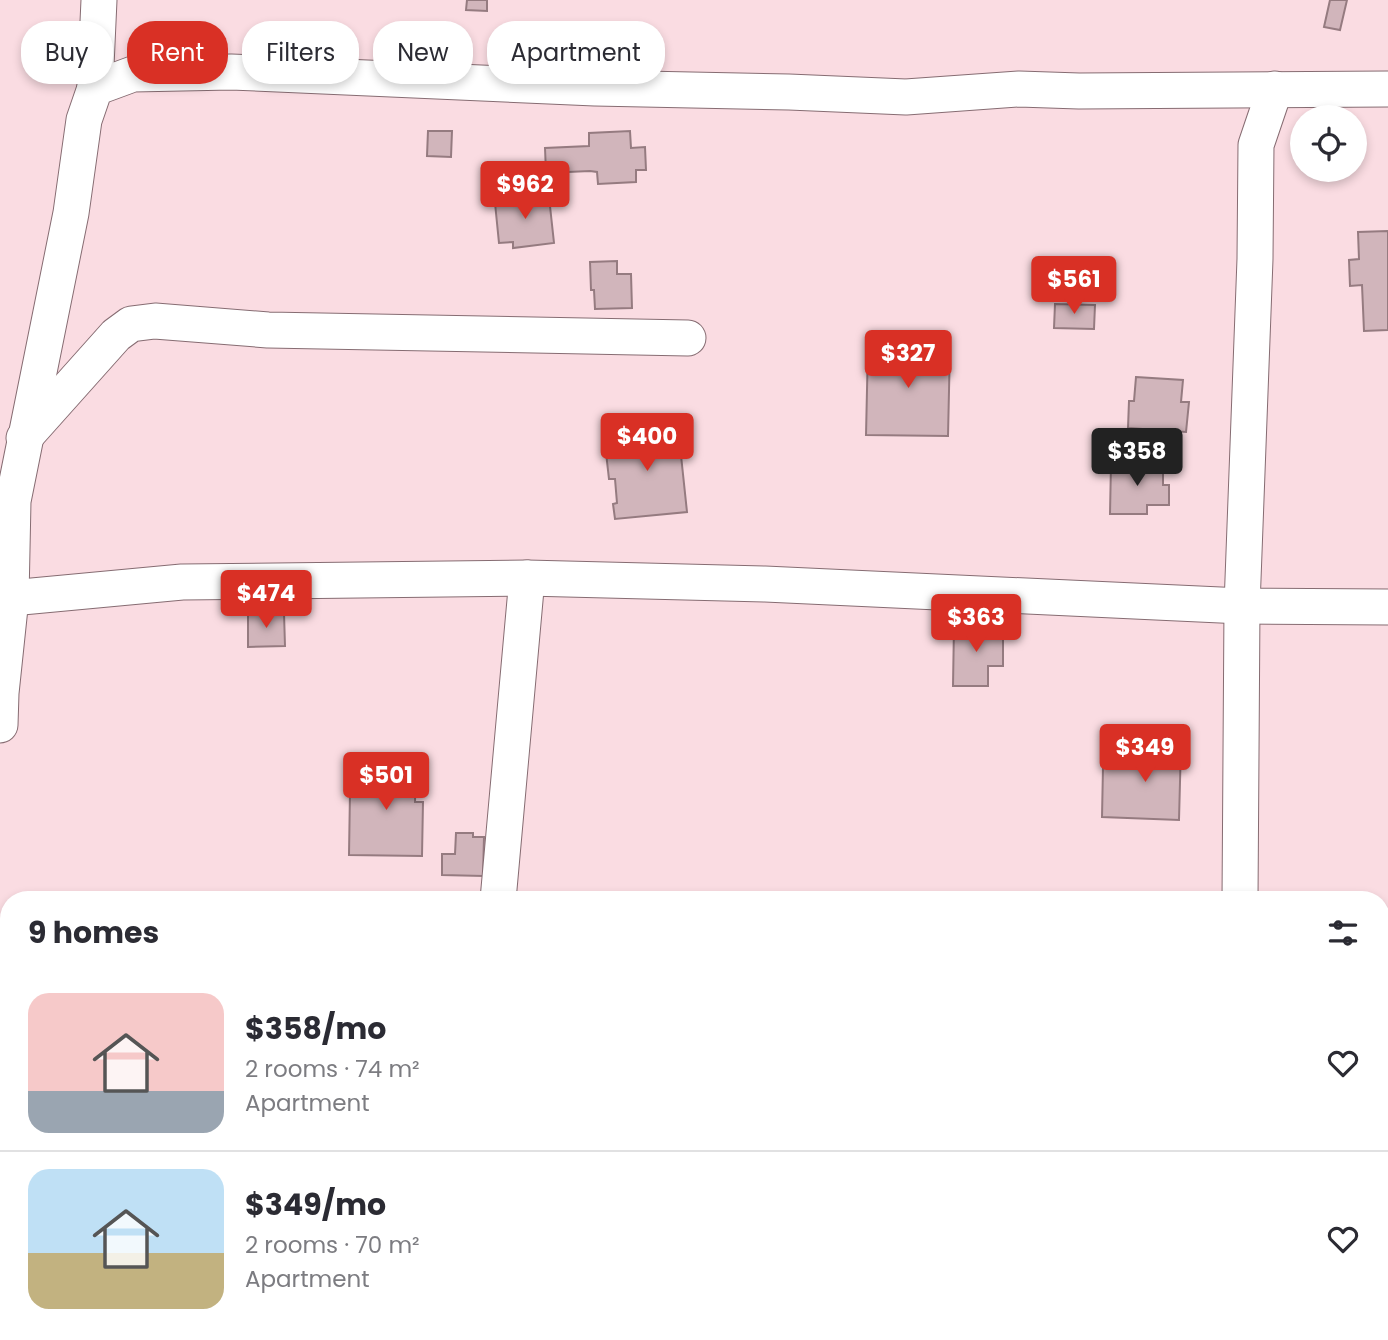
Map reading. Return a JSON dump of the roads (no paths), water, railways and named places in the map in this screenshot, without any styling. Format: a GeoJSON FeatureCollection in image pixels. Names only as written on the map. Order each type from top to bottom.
{"type":"FeatureCollection","features":[{"type":"Feature","properties":{"kind":"street"},"geometry":{"type":"LineString","coordinates":[[0,725],[0,693],[11,598],[13,501],[71,213],[84,120],[95,88],[99,0]]}},
{"type":"Feature","properties":{"kind":"street"},"geometry":{"type":"LineString","coordinates":[[95,88],[133,74],[231,72],[595,88],[905,97],[1019,89],[1388,89]]}},
{"type":"Feature","properties":{"kind":"street"},"geometry":{"type":"LineString","coordinates":[[1240,891],[1242,606],[1255,259],[1255,145],[1275,89]]}},
{"type":"Feature","properties":{"kind":"street"},"geometry":{"type":"LineString","coordinates":[[24,438],[116,335],[131,324],[155,321],[268,330],[688,338]]}},
{"type":"Feature","properties":{"kind":"street"},"geometry":{"type":"LineString","coordinates":[[11,598],[182,582],[527,578],[765,584],[1242,606],[1388,607]]}},
{"type":"Feature","properties":{"kind":"street"},"geometry":{"type":"LineString","coordinates":[[499,891],[527,578]]}}]}
